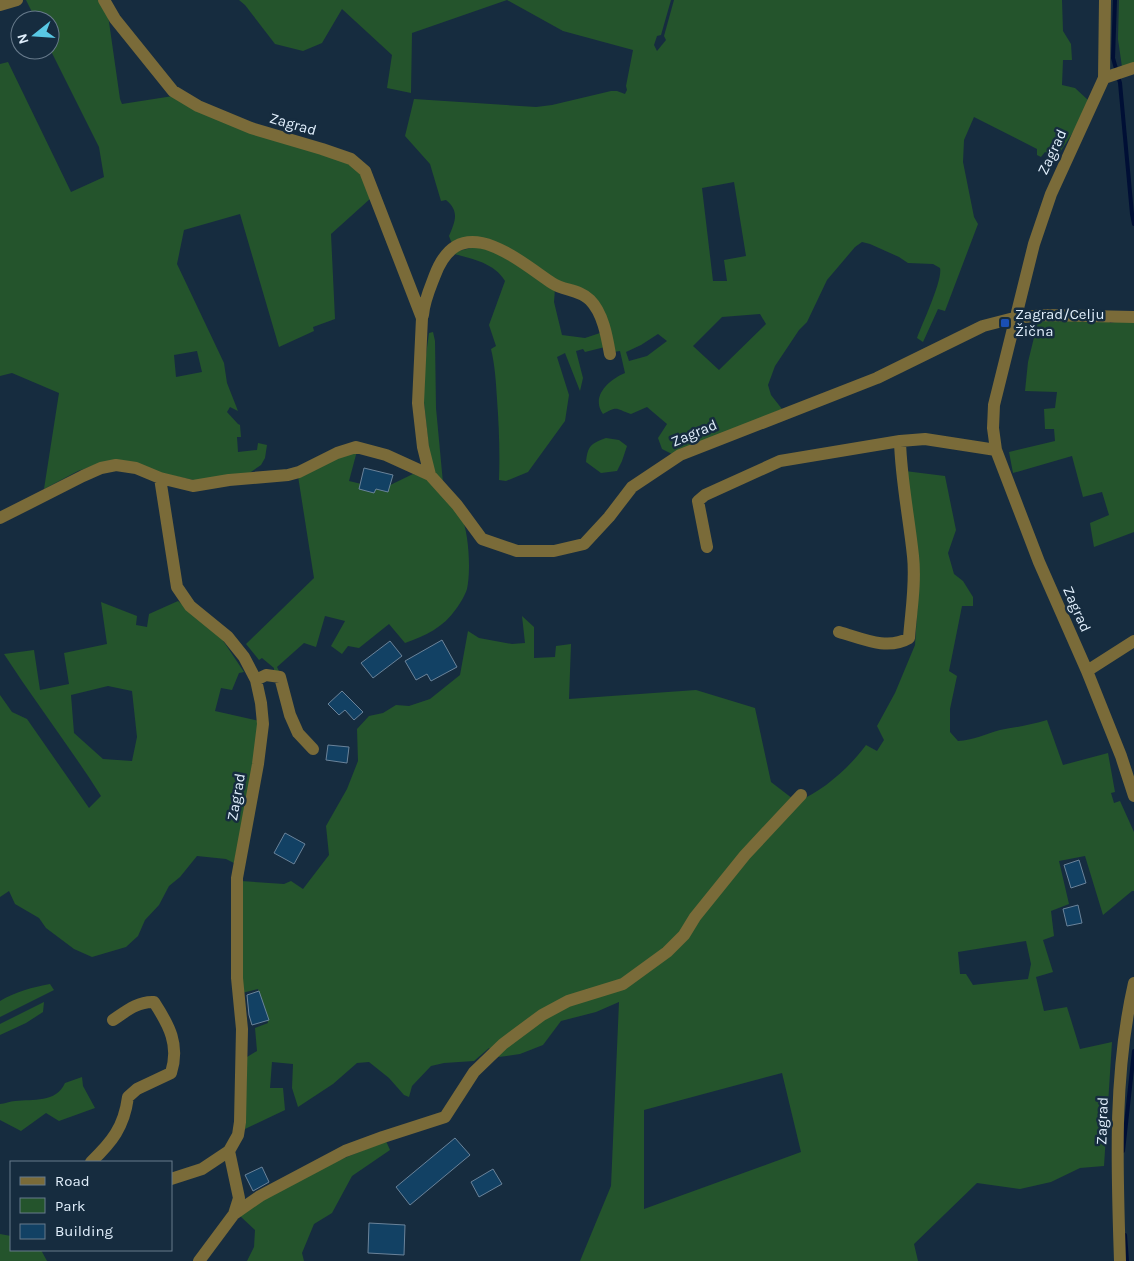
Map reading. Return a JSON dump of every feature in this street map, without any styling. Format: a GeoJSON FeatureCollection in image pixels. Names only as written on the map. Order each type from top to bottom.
{"type":"FeatureCollection","features":[{"type":"Feature","properties":{"kind":"street"},"geometry":{"type":"LineString","coordinates":[[0,5],[17,0]]}},
{"type":"Feature","properties":{"kind":"street","name":"Zagrad"},"geometry":{"type":"LineString","coordinates":[[104,0],[114,19],[173,91],[198,106],[251,128],[351,159],[365,171],[422,318]]}},
{"type":"Feature","properties":{"kind":"street","name":"Zagrad"},"geometry":{"type":"LineString","coordinates":[[1105,0],[1109,77],[1051,194],[1034,244],[1014,318],[994,405],[993,428],[996,450],[1039,562],[1087,670],[1134,796]]}},
{"type":"Feature","properties":{"kind":"street"},"geometry":{"type":"LineString","coordinates":[[1109,77],[1130,70]]}},
{"type":"Feature","properties":{"kind":"street","name":"Zagrad"},"geometry":{"type":"LineString","coordinates":[[430,475],[423,447],[418,403],[424,303],[438,268],[446,254],[462,242],[471,241],[497,247],[556,285],[581,293],[592,301],[600,316],[608,339],[610,354]]}},
{"type":"Feature","properties":{"kind":"street"},"geometry":{"type":"LineString","coordinates":[[1014,318],[1045,315],[1134,317]]}},
{"type":"Feature","properties":{"kind":"street","name":"Zagrad"},"geometry":{"type":"LineString","coordinates":[[0,518],[100,468],[116,465],[136,468],[160,478],[193,486],[208,485],[229,480],[288,475],[299,472],[336,453],[356,447],[386,455],[430,475],[457,505],[482,539],[517,551],[554,551],[584,544],[609,517],[632,487],[680,455],[877,378],[984,326],[1014,318]]}},
{"type":"Feature","properties":{"kind":"street"},"geometry":{"type":"LineString","coordinates":[[708,546],[698,502],[705,495],[780,461],[900,441],[925,439],[996,450]]}},
{"type":"Feature","properties":{"kind":"street"},"geometry":{"type":"LineString","coordinates":[[838,632],[881,644],[909,638],[914,579],[913,558],[900,470],[900,441]]}},
{"type":"Feature","properties":{"kind":"street","name":"Zagrad"},"geometry":{"type":"LineString","coordinates":[[160,478],[177,587],[190,606],[228,637],[244,657],[256,680],[261,703],[263,724],[258,764],[237,878],[238,978],[242,1029],[240,1122],[238,1135],[229,1151]]}},
{"type":"Feature","properties":{"kind":"street"},"geometry":{"type":"LineString","coordinates":[[1087,670],[1134,641]]}},
{"type":"Feature","properties":{"kind":"street"},"geometry":{"type":"LineString","coordinates":[[256,680],[266,675],[280,678],[290,715],[298,733],[313,749]]}},
{"type":"Feature","properties":{"kind":"street"},"geometry":{"type":"LineString","coordinates":[[234,1214],[260,1196],[345,1151],[445,1117],[474,1072],[503,1044],[542,1015],[568,1001],[623,984],[667,952],[684,935],[695,917],[745,855],[801,795]]}},
{"type":"Feature","properties":{"kind":"street","name":"Zagrad"},"geometry":{"type":"LineString","coordinates":[[1120,1261],[1116,1151],[1120,1069],[1134,983]]}},
{"type":"Feature","properties":{"kind":"street"},"geometry":{"type":"LineString","coordinates":[[99,1160],[117,1133],[126,1113],[128,1097],[137,1089],[171,1073],[175,1060],[174,1046],[167,1021],[154,1002],[147,1002],[132,1008],[113,1020]]}},
{"type":"Feature","properties":{"kind":"street"},"geometry":{"type":"LineString","coordinates":[[172,1179],[202,1169],[229,1151],[239,1198],[234,1214],[200,1261]]}},
{"type":"Feature","properties":{"kind":"green space"},"geometry":{"type":"Polygon","coordinates":[[[26,0],[100,0],[108,15],[122,104],[173,96],[335,156],[360,171],[371,198],[331,234],[335,319],[313,327],[314,331],[279,347],[240,214],[184,230],[177,264],[224,363],[227,383],[238,411],[230,407],[227,412],[240,425],[241,437],[237,437],[238,452],[257,450],[258,443],[267,445],[265,458],[261,465],[248,474],[204,482],[104,462],[78,471],[44,489],[59,393],[12,373],[0,376],[0,64],[8,62],[71,192],[104,177],[99,147],[56,60],[60,60],[60,10],[31,10],[26,0]],[[197,351],[174,355],[176,377],[202,372],[197,351]]]}},
{"type":"Feature","properties":{"kind":"green space"},"geometry":{"type":"Polygon","coordinates":[[[239,0],[507,0],[412,33],[411,93],[387,88],[392,55],[342,9],[322,43],[303,51],[275,44],[239,0]]]}},
{"type":"Feature","properties":{"kind":"green space"},"geometry":{"type":"Polygon","coordinates":[[[507,0],[671,0],[661,35],[657,36],[654,45],[657,51],[666,40],[664,36],[674,0],[1062,0],[1063,31],[1071,44],[1072,60],[1063,60],[1062,85],[1075,88],[1088,100],[1077,126],[1057,157],[1045,152],[1041,157],[1037,155],[1037,149],[974,117],[964,140],[963,162],[974,217],[978,224],[945,311],[938,309],[923,342],[917,338],[935,292],[940,268],[933,264],[908,263],[899,257],[862,242],[855,247],[827,280],[807,322],[799,330],[775,366],[768,385],[771,395],[782,409],[674,455],[662,449],[658,438],[667,424],[647,407],[631,414],[620,409],[614,409],[603,414],[599,401],[600,395],[613,379],[625,373],[620,351],[613,352],[602,315],[513,253],[452,244],[449,236],[455,217],[453,208],[446,200],[441,201],[430,164],[405,136],[414,99],[536,107],[611,91],[625,94],[633,50],[563,31],[507,0]],[[734,182],[702,188],[713,281],[727,281],[724,260],[746,256],[734,182]],[[760,314],[722,317],[693,346],[719,370],[766,324],[760,314]],[[658,334],[626,352],[629,361],[647,356],[667,341],[658,334]]]}},
{"type":"Feature","properties":{"kind":"green space"},"geometry":{"type":"Polygon","coordinates":[[[1119,0],[1134,0],[1134,63],[1122,67],[1118,39],[1119,0]]]}},
{"type":"Feature","properties":{"kind":"green space"},"geometry":{"type":"Polygon","coordinates":[[[484,245],[555,289],[554,302],[562,335],[585,338],[600,333],[605,347],[585,352],[583,349],[576,351],[583,378],[580,391],[565,353],[557,357],[569,395],[565,421],[528,472],[506,481],[499,480],[498,409],[491,349],[496,346],[489,325],[505,281],[488,265],[450,253],[484,245]]]}},
{"type":"Feature","properties":{"kind":"green space"},"geometry":{"type":"Polygon","coordinates":[[[1040,313],[1107,318],[1110,323],[1134,318],[1134,532],[1094,547],[1090,523],[1109,515],[1102,492],[1083,497],[1072,456],[1013,473],[1009,452],[1055,441],[1054,429],[1045,429],[1044,409],[1055,408],[1057,392],[1025,391],[1028,362],[1040,313]]]}},
{"type":"Feature","properties":{"kind":"green space"},"geometry":{"type":"Polygon","coordinates":[[[433,332],[435,341],[436,408],[443,483],[431,468],[422,384],[429,333],[433,332]]]}},
{"type":"Feature","properties":{"kind":"green space"},"geometry":{"type":"Polygon","coordinates":[[[606,438],[619,440],[627,446],[617,471],[601,473],[586,462],[591,446],[606,438]]]}},
{"type":"Feature","properties":{"kind":"green space"},"geometry":{"type":"Polygon","coordinates":[[[357,451],[349,481],[382,489],[413,474],[433,483],[455,508],[461,516],[466,531],[469,573],[466,591],[459,605],[446,621],[427,634],[405,643],[389,624],[359,648],[348,646],[342,654],[331,646],[345,621],[325,616],[316,647],[304,643],[277,667],[280,673],[274,672],[274,668],[262,658],[259,660],[246,644],[314,578],[298,476],[311,468],[357,451]]]}},
{"type":"Feature","properties":{"kind":"green space"},"geometry":{"type":"Polygon","coordinates":[[[905,471],[945,476],[956,530],[948,553],[954,574],[963,581],[973,597],[973,606],[962,606],[949,671],[957,676],[950,709],[950,732],[958,741],[1047,720],[1063,765],[1108,753],[1115,792],[1111,793],[1114,803],[1120,801],[1134,832],[1134,891],[1103,915],[1085,856],[1059,861],[1069,904],[1051,911],[1054,936],[1043,940],[1053,972],[1036,977],[1044,1011],[1067,1007],[1080,1049],[1112,1042],[1104,1166],[1080,1168],[1051,1182],[1020,1189],[977,1183],[914,1244],[918,1261],[580,1261],[611,1186],[619,1002],[596,1012],[561,1021],[543,1045],[520,1054],[499,1057],[489,1048],[474,1061],[431,1066],[412,1086],[409,1097],[404,1095],[389,1078],[369,1062],[357,1063],[333,1084],[298,1107],[292,1088],[293,1064],[272,1062],[270,1088],[283,1088],[285,1110],[245,1129],[247,1057],[257,1051],[255,1028],[268,1023],[258,989],[242,993],[241,881],[284,884],[291,881],[303,889],[329,855],[326,826],[347,789],[358,761],[357,729],[369,716],[383,713],[396,705],[409,706],[430,699],[460,675],[468,631],[479,638],[512,644],[525,643],[522,616],[534,627],[534,658],[555,657],[556,646],[571,644],[569,699],[696,690],[755,708],[771,782],[797,802],[835,778],[866,745],[877,751],[884,740],[877,726],[895,693],[915,645],[918,599],[905,471]],[[1026,941],[958,952],[960,974],[966,974],[973,985],[1028,979],[1031,964],[1026,941]],[[782,1073],[644,1110],[644,1209],[801,1152],[782,1073]]]}},
{"type":"Feature","properties":{"kind":"green space"},"geometry":{"type":"Polygon","coordinates":[[[178,601],[220,636],[244,672],[239,673],[232,690],[221,688],[215,711],[259,721],[255,761],[234,863],[226,859],[197,856],[180,877],[169,886],[159,905],[145,920],[138,936],[126,947],[92,957],[74,949],[46,928],[39,918],[15,904],[9,891],[0,897],[0,695],[12,712],[27,719],[89,808],[101,796],[4,654],[34,650],[40,690],[69,684],[64,653],[107,644],[101,602],[137,616],[136,625],[147,627],[149,614],[178,601]],[[108,686],[71,695],[74,733],[103,759],[132,761],[137,737],[132,691],[108,686]]]}},
{"type":"Feature","properties":{"kind":"green space"},"geometry":{"type":"Polygon","coordinates":[[[50,984],[54,990],[0,1017],[0,1001],[24,990],[50,984]]]}},
{"type":"Feature","properties":{"kind":"green space"},"geometry":{"type":"Polygon","coordinates":[[[44,1002],[43,1012],[26,1023],[0,1035],[0,1024],[44,1002]]]}},
{"type":"Feature","properties":{"kind":"green space"},"geometry":{"type":"Polygon","coordinates":[[[82,1077],[83,1086],[95,1108],[59,1121],[46,1113],[21,1131],[0,1120],[0,1104],[50,1097],[56,1094],[65,1083],[82,1077]]]}},
{"type":"Feature","properties":{"kind":"green space"},"geometry":{"type":"Polygon","coordinates":[[[386,1141],[390,1150],[352,1176],[332,1213],[314,1224],[302,1253],[304,1261],[247,1261],[254,1247],[255,1230],[239,1215],[291,1180],[386,1141]]]}},
{"type":"Feature","properties":{"kind":"green space"},"geometry":{"type":"Polygon","coordinates":[[[0,1234],[10,1236],[10,1251],[42,1251],[47,1261],[0,1261],[0,1234]]]}},
{"type":"Feature","properties":{"kind":"building"},"geometry":{"type":"Polygon","coordinates":[[[364,468],[393,475],[388,492],[376,489],[374,493],[359,489],[364,468]]]}},
{"type":"Feature","properties":{"kind":"building"},"geometry":{"type":"Polygon","coordinates":[[[442,640],[457,667],[431,681],[427,674],[416,680],[405,661],[442,640]]]}},
{"type":"Feature","properties":{"kind":"building"},"geometry":{"type":"Polygon","coordinates":[[[390,641],[402,656],[373,678],[361,663],[390,641]]]}},
{"type":"Feature","properties":{"kind":"building"},"geometry":{"type":"Polygon","coordinates":[[[342,691],[363,712],[354,720],[345,710],[339,715],[328,704],[342,691]]]}},
{"type":"Feature","properties":{"kind":"building"},"geometry":{"type":"Polygon","coordinates":[[[328,745],[349,747],[347,763],[326,760],[328,745]]]}},
{"type":"Feature","properties":{"kind":"building"},"geometry":{"type":"Polygon","coordinates":[[[285,833],[305,844],[294,864],[274,853],[285,833]]]}},
{"type":"Feature","properties":{"kind":"building"},"geometry":{"type":"Polygon","coordinates":[[[1079,860],[1086,883],[1071,888],[1064,865],[1079,860]]]}},
{"type":"Feature","properties":{"kind":"building"},"geometry":{"type":"Polygon","coordinates":[[[1078,905],[1082,923],[1067,926],[1063,909],[1078,905]]]}},
{"type":"Feature","properties":{"kind":"building"},"geometry":{"type":"Polygon","coordinates":[[[259,991],[269,1020],[252,1025],[247,995],[259,991]]]}},
{"type":"Feature","properties":{"kind":"building"},"geometry":{"type":"Polygon","coordinates":[[[455,1138],[470,1155],[410,1205],[396,1187],[455,1138]]]}},
{"type":"Feature","properties":{"kind":"building"},"geometry":{"type":"Polygon","coordinates":[[[262,1167],[269,1182],[253,1191],[245,1175],[262,1167]]]}},
{"type":"Feature","properties":{"kind":"building"},"geometry":{"type":"Polygon","coordinates":[[[493,1169],[502,1184],[479,1197],[471,1182],[493,1169]]]}},
{"type":"Feature","properties":{"kind":"building"},"geometry":{"type":"Polygon","coordinates":[[[369,1223],[405,1225],[404,1255],[368,1253],[369,1223]]]}},
{"type":"Feature","properties":{"kind":"waterway"},"geometry":{"type":"LineString","coordinates":[[1115,0],[1113,58],[1120,83],[1134,224]]}},
{"type":"Feature","properties":{"kind":"waterway"},"geometry":{"type":"LineString","coordinates":[[1123,1151],[1134,1051]]}},
{"type":"Feature","properties":{"kind":"waterway"},"geometry":{"type":"LineString","coordinates":[[1125,1235],[1127,1261]]}},
{"type":"Feature","properties":{"kind":"place","name":"Zagrad/Celju Žična"},"geometry":{"type":"Point","coordinates":[1005,323]}}]}
